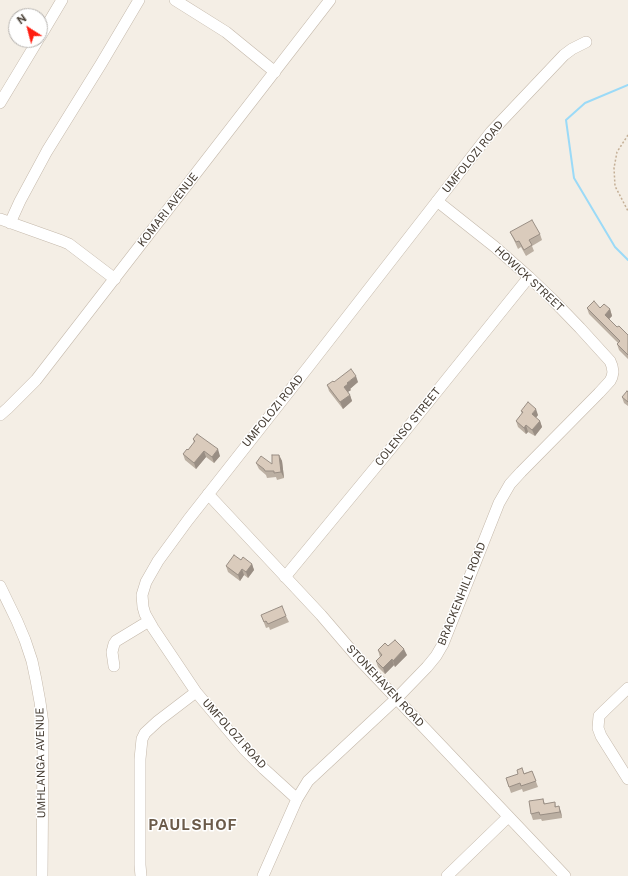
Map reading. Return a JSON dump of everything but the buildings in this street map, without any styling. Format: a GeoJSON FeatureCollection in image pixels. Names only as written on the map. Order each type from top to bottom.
{"type":"FeatureCollection","features":[{"type":"Feature","properties":{"kind":"street"},"geometry":{"type":"LineString","coordinates":[[48,24],[62,0]]}},
{"type":"Feature","properties":{"kind":"street"},"geometry":{"type":"LineString","coordinates":[[115,279],[69,244],[57,238],[5,221],[20,201],[47,151],[139,0]]}},
{"type":"Feature","properties":{"kind":"street"},"geometry":{"type":"LineString","coordinates":[[175,0],[226,32],[275,72]]}},
{"type":"Feature","properties":{"kind":"street","name":"KOMARI AVENUE"},"geometry":{"type":"LineString","coordinates":[[0,415],[36,380],[330,0]]}},
{"type":"Feature","properties":{"kind":"street","name":"UMFOLOZI ROAD"},"geometry":{"type":"LineString","coordinates":[[297,799],[264,770],[244,749],[196,692],[149,622],[142,601],[146,582],[158,561],[188,520],[491,132],[572,48],[586,42]]}},
{"type":"Feature","properties":{"kind":"street"},"geometry":{"type":"LineString","coordinates":[[0,103],[33,48]]}},
{"type":"Feature","properties":{"kind":"street","name":"HOWICK STREET"},"geometry":{"type":"LineString","coordinates":[[437,201],[495,247],[529,277],[580,328],[606,356],[612,366]]}},
{"type":"Feature","properties":{"kind":"street","name":"COLENSO STREET"},"geometry":{"type":"LineString","coordinates":[[285,577],[529,277]]}},
{"type":"Feature","properties":{"kind":"street","name":"BRACKENHILL ROAD"},"geometry":{"type":"LineString","coordinates":[[263,876],[297,799],[305,785],[396,699],[428,667],[436,656],[443,644],[490,523],[504,493],[521,472],[603,389],[612,376],[612,366]]}},
{"type":"Feature","properties":{"kind":"street","name":"STONEHAVEN ROAD"},"geometry":{"type":"LineString","coordinates":[[208,494],[396,699],[565,876]]}},
{"type":"Feature","properties":{"kind":"street","name":"UMHLANGA AVENUE"},"geometry":{"type":"LineString","coordinates":[[0,586],[25,640],[36,680],[40,702],[43,724],[42,876]]}},
{"type":"Feature","properties":{"kind":"street"},"geometry":{"type":"LineString","coordinates":[[114,666],[112,647],[116,641],[149,622]]}},
{"type":"Feature","properties":{"kind":"street"},"geometry":{"type":"LineString","coordinates":[[628,688],[600,716],[598,728],[601,736],[628,779]]}},
{"type":"Feature","properties":{"kind":"street"},"geometry":{"type":"LineString","coordinates":[[141,876],[140,759],[142,739],[145,733],[158,720],[196,692]]}},
{"type":"Feature","properties":{"kind":"street"},"geometry":{"type":"LineString","coordinates":[[448,876],[508,816]]}},
{"type":"Feature","properties":{"kind":"path"},"geometry":{"type":"LineString","coordinates":[[628,135],[617,152],[614,168],[615,186],[628,211]]}},
{"type":"Feature","properties":{"kind":"waterway"},"geometry":{"type":"LineString","coordinates":[[628,85],[585,103],[566,120],[574,178],[615,247],[628,260]]}},
{"type":"Feature","properties":{"kind":"district","name":"PAULSHOF"},"geometry":{"type":"Point","coordinates":[193,825]}}]}
